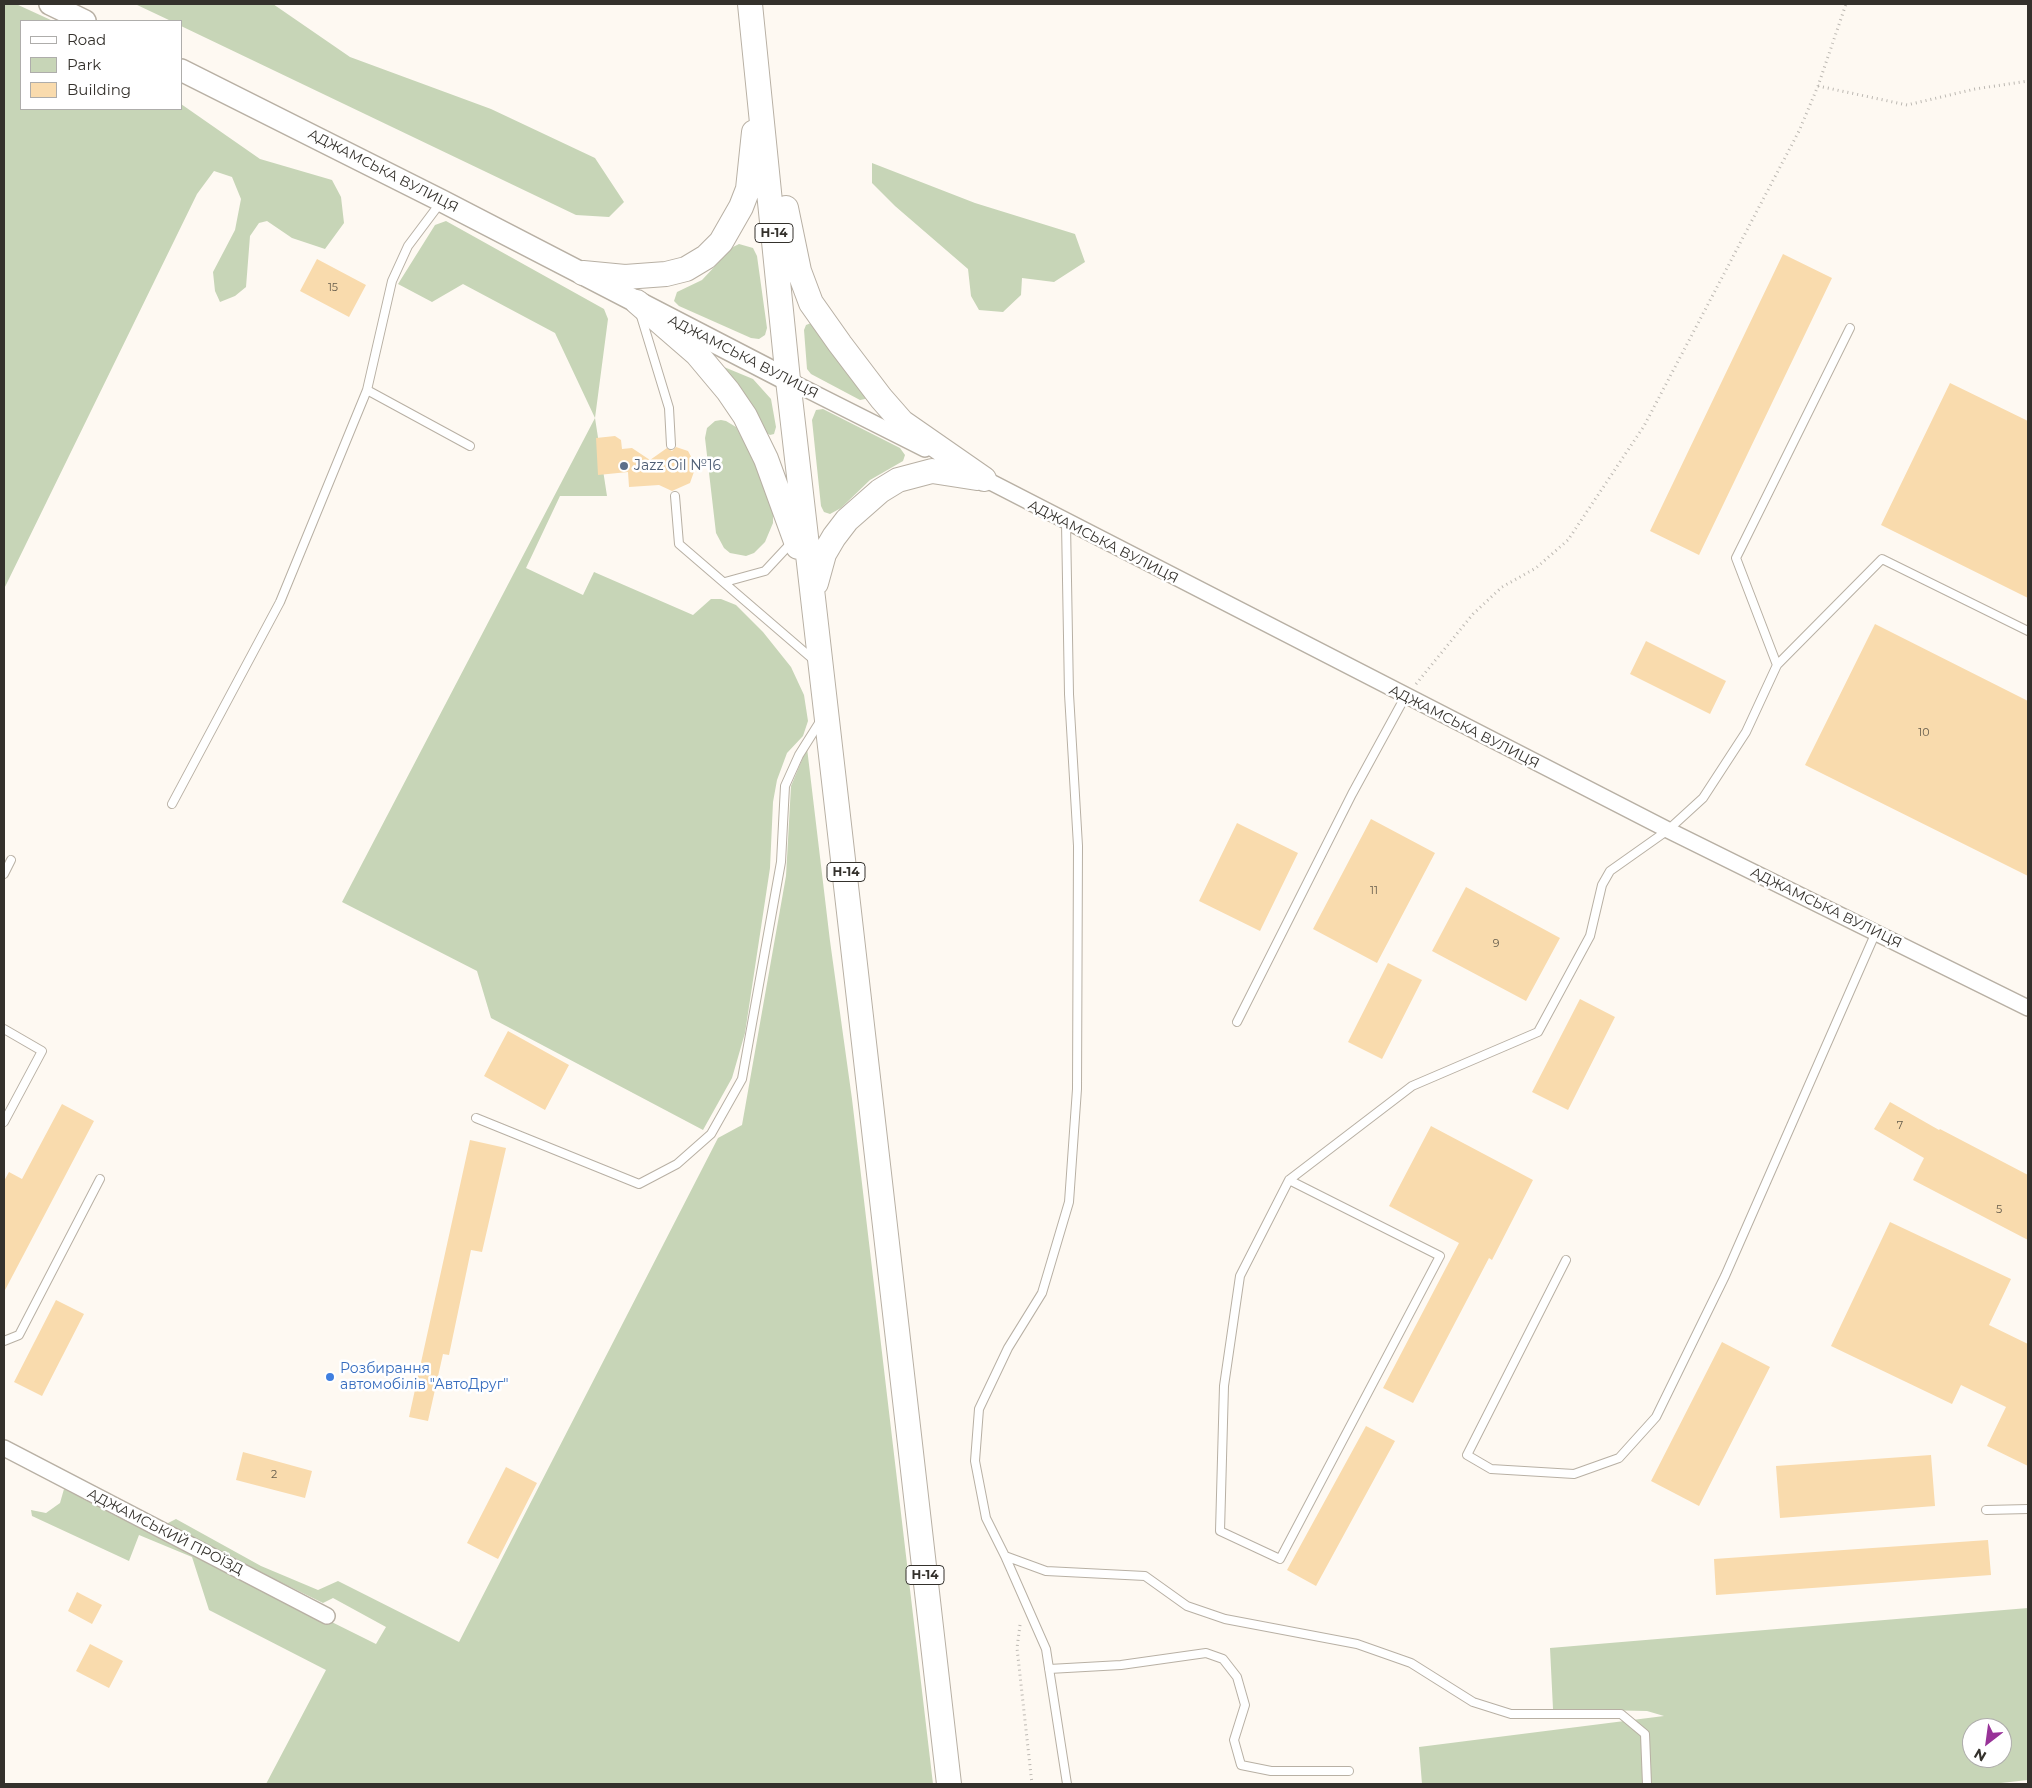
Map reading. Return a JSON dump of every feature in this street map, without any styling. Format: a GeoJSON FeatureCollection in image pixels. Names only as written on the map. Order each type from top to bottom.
{"type":"FeatureCollection","features":[{"type":"Feature","properties":{"kind":"main road"},"geometry":{"type":"LineString","coordinates":[[50,4],[83,20]]}},
{"type":"Feature","properties":{"kind":"main road","name":"Н-14"},"geometry":{"type":"LineString","coordinates":[[750,4],[760,85],[788,380],[949,1784]]}},
{"type":"Feature","properties":{"kind":"main road","name":"АДЖАМСЬКА ВУЛИЦЯ"},"geometry":{"type":"LineString","coordinates":[[182,71],[583,273],[788,380]]}},
{"type":"Feature","properties":{"kind":"main road"},"geometry":{"type":"LineString","coordinates":[[583,273],[625,277],[666,274],[686,269],[706,257],[721,242],[734,223],[748,189],[760,85]]}},
{"type":"Feature","properties":{"kind":"main road"},"geometry":{"type":"LineString","coordinates":[[760,85],[784,194],[790,235],[799,270],[811,303],[859,370],[902,422],[984,479]]}},
{"type":"Feature","properties":{"kind":"main road"},"geometry":{"type":"LineString","coordinates":[[637,302],[697,354],[745,416],[766,459],[814,596]]}},
{"type":"Feature","properties":{"kind":"main road"},"geometry":{"type":"LineString","coordinates":[[814,596],[819,569],[834,537],[847,520],[880,491],[898,480],[932,471],[984,479]]}},
{"type":"Feature","properties":{"kind":"street","name":"АДЖАМСЬКА ВУЛИЦЯ"},"geometry":{"type":"LineString","coordinates":[[788,380],[984,479],[1405,697],[1668,830],[2028,1008]]}},
{"type":"Feature","properties":{"kind":"street","name":"АДЖАМСЬКИЙ ПРОЇЗД"},"geometry":{"type":"LineString","coordinates":[[4,1448],[327,1616]]}},
{"type":"Feature","properties":{"kind":"lane"},"geometry":{"type":"LineString","coordinates":[[172,804],[280,602],[367,390],[392,281],[408,246],[442,201]]}},
{"type":"Feature","properties":{"kind":"lane"},"geometry":{"type":"LineString","coordinates":[[637,302],[669,408],[671,445]]}},
{"type":"Feature","properties":{"kind":"lane"},"geometry":{"type":"LineString","coordinates":[[1777,666],[1736,558],[1850,328]]}},
{"type":"Feature","properties":{"kind":"lane"},"geometry":{"type":"LineString","coordinates":[[367,390],[470,446]]}},
{"type":"Feature","properties":{"kind":"lane"},"geometry":{"type":"LineString","coordinates":[[675,496],[679,544],[822,668]]}},
{"type":"Feature","properties":{"kind":"lane"},"geometry":{"type":"LineString","coordinates":[[1066,523],[1069,694],[1078,846],[1077,1089],[1069,1202],[1042,1293],[1008,1348],[979,1409],[975,1461],[986,1518],[1046,1649],[1067,1784]]}},
{"type":"Feature","properties":{"kind":"lane"},"geometry":{"type":"LineString","coordinates":[[725,582],[765,570],[795,538]]}},
{"type":"Feature","properties":{"kind":"lane"},"geometry":{"type":"LineString","coordinates":[[1289,1180],[1440,1256],[1280,1559],[1220,1531],[1220,1521],[1224,1386],[1240,1276],[1289,1180],[1412,1086],[1538,1032],[1590,936],[1602,885],[1610,871],[1668,830],[1703,798],[1746,732],[1777,666],[1882,559],[2028,630]]}},
{"type":"Feature","properties":{"kind":"lane"},"geometry":{"type":"LineString","coordinates":[[1237,1022],[1352,794],[1405,697]]}},
{"type":"Feature","properties":{"kind":"lane"},"geometry":{"type":"LineString","coordinates":[[476,1118],[640,1184],[678,1164],[711,1134],[742,1080],[781,862],[785,786],[799,755],[827,710]]}},
{"type":"Feature","properties":{"kind":"lane"},"geometry":{"type":"LineString","coordinates":[[4,874],[11,860]]}},
{"type":"Feature","properties":{"kind":"lane"},"geometry":{"type":"LineString","coordinates":[[1566,1260],[1467,1455],[1491,1469],[1574,1474],[1619,1458],[1656,1417],[1725,1276],[1876,932]]}},
{"type":"Feature","properties":{"kind":"lane"},"geometry":{"type":"LineString","coordinates":[[4,1029],[42,1051],[4,1122]]}},
{"type":"Feature","properties":{"kind":"lane"},"geometry":{"type":"LineString","coordinates":[[4,1341],[19,1336],[100,1179]]}},
{"type":"Feature","properties":{"kind":"lane"},"geometry":{"type":"LineString","coordinates":[[1986,1510],[2028,1509]]}},
{"type":"Feature","properties":{"kind":"lane"},"geometry":{"type":"LineString","coordinates":[[1005,1556],[1046,1571],[1144,1576],[1187,1606],[1225,1619],[1357,1644],[1411,1663],[1473,1702],[1511,1714],[1621,1714],[1645,1734],[1647,1784]]}},
{"type":"Feature","properties":{"kind":"lane"},"geometry":{"type":"LineString","coordinates":[[1049,1669],[1121,1665],[1206,1654],[1223,1659],[1237,1677],[1245,1705],[1234,1740],[1241,1766],[1271,1771],[1349,1771]]}},
{"type":"Feature","properties":{"kind":"path"},"geometry":{"type":"LineString","coordinates":[[1405,697],[1473,614],[1502,587],[1536,568],[1568,540],[1644,426],[1798,131],[1818,86],[1846,4]]}},
{"type":"Feature","properties":{"kind":"path"},"geometry":{"type":"LineString","coordinates":[[1818,86],[1907,105],[1975,89],[2028,81]]}},
{"type":"Feature","properties":{"kind":"path"},"geometry":{"type":"LineString","coordinates":[[1023,1602],[1017,1648],[1032,1784]]}},
{"type":"Feature","properties":{"kind":"green space"},"geometry":{"type":"Polygon","coordinates":[[[4,4],[16,4],[51,20],[20,20],[20,110],[182,110],[182,105],[260,159],[332,180],[341,197],[344,223],[325,249],[292,238],[267,221],[259,223],[250,236],[246,287],[235,296],[220,302],[215,291],[213,272],[235,230],[241,199],[232,177],[214,171],[197,194],[4,589],[4,4]]]}},
{"type":"Feature","properties":{"kind":"green space"},"geometry":{"type":"Polygon","coordinates":[[[135,4],[273,4],[350,57],[491,109],[595,158],[624,202],[609,217],[576,215],[182,26],[182,20],[169,20],[135,4]]]}},
{"type":"Feature","properties":{"kind":"green space"},"geometry":{"type":"Polygon","coordinates":[[[872,163],[975,203],[1075,234],[1085,262],[1054,282],[1022,278],[1021,295],[1003,312],[979,310],[971,296],[968,269],[895,206],[872,183],[872,163]]]}},
{"type":"Feature","properties":{"kind":"green space"},"geometry":{"type":"Polygon","coordinates":[[[446,221],[604,309],[608,319],[595,418],[555,333],[463,284],[432,302],[398,284],[435,225],[446,221]]]}},
{"type":"Feature","properties":{"kind":"green space"},"geometry":{"type":"Polygon","coordinates":[[[739,244],[753,248],[757,256],[767,328],[765,335],[759,339],[751,338],[679,306],[674,301],[677,292],[702,280],[733,247],[739,244]]]}},
{"type":"Feature","properties":{"kind":"green space"},"geometry":{"type":"Polygon","coordinates":[[[811,323],[867,397],[865,399],[860,400],[811,374],[807,369],[804,330],[806,325],[811,323]]]}},
{"type":"Feature","properties":{"kind":"green space"},"geometry":{"type":"Polygon","coordinates":[[[724,367],[753,379],[771,399],[776,427],[774,434],[770,435],[765,432],[724,367]]]}},
{"type":"Feature","properties":{"kind":"green space"},"geometry":{"type":"Polygon","coordinates":[[[823,409],[900,448],[905,455],[903,461],[870,480],[841,508],[830,514],[824,512],[821,506],[812,420],[816,410],[823,409]]]}},
{"type":"Feature","properties":{"kind":"green space"},"geometry":{"type":"Polygon","coordinates":[[[595,418],[607,496],[560,496],[526,568],[583,595],[594,572],[693,615],[711,599],[721,599],[736,605],[763,632],[791,667],[804,695],[808,721],[803,736],[787,753],[777,780],[773,802],[770,868],[745,1033],[732,1078],[703,1130],[491,1018],[477,971],[342,902],[595,418]]]}},
{"type":"Feature","properties":{"kind":"green space"},"geometry":{"type":"Polygon","coordinates":[[[721,420],[736,427],[757,467],[773,512],[773,523],[765,542],[754,553],[746,556],[730,553],[724,548],[716,533],[705,438],[707,428],[715,421],[721,420]]]}},
{"type":"Feature","properties":{"kind":"green space"},"geometry":{"type":"Polygon","coordinates":[[[807,748],[830,941],[852,1099],[933,1784],[266,1784],[326,1670],[209,1610],[192,1557],[139,1535],[129,1561],[32,1516],[31,1510],[46,1513],[60,1503],[64,1489],[376,1644],[386,1627],[333,1598],[323,1603],[164,1525],[176,1519],[261,1566],[318,1590],[338,1581],[459,1642],[718,1138],[742,1125],[786,876],[791,786],[807,748]]]}},
{"type":"Feature","properties":{"kind":"green space"},"geometry":{"type":"Polygon","coordinates":[[[2028,1608],[2028,1780],[1992,1784],[1422,1784],[1419,1747],[1664,1716],[1647,1711],[1553,1709],[1550,1648],[2028,1608]]]}},
{"type":"Feature","properties":{"kind":"building"},"geometry":{"type":"Polygon","coordinates":[[[1783,254],[1832,278],[1699,555],[1650,531],[1783,254]]]}},
{"type":"Feature","properties":{"kind":"building"},"geometry":{"type":"Polygon","coordinates":[[[317,259],[366,285],[349,317],[300,291],[317,259]]]}},
{"type":"Feature","properties":{"kind":"building"},"geometry":{"type":"Polygon","coordinates":[[[1950,383],[2028,421],[2028,598],[1881,525],[1950,383]]]}},
{"type":"Feature","properties":{"kind":"building"},"geometry":{"type":"Polygon","coordinates":[[[615,436],[621,440],[622,449],[632,448],[650,460],[667,448],[672,451],[676,447],[688,451],[696,466],[690,483],[672,491],[659,485],[629,487],[628,472],[598,475],[596,438],[615,436]]]}},
{"type":"Feature","properties":{"kind":"building"},"geometry":{"type":"Polygon","coordinates":[[[1875,624],[2028,701],[2028,876],[1805,765],[1875,624]]]}},
{"type":"Feature","properties":{"kind":"building"},"geometry":{"type":"Polygon","coordinates":[[[1646,641],[1726,681],[1710,714],[1630,674],[1646,641]]]}},
{"type":"Feature","properties":{"kind":"building"},"geometry":{"type":"Polygon","coordinates":[[[1371,819],[1435,853],[1377,963],[1313,929],[1371,819]]]}},
{"type":"Feature","properties":{"kind":"building"},"geometry":{"type":"Polygon","coordinates":[[[1237,823],[1298,853],[1260,931],[1199,901],[1237,823]]]}},
{"type":"Feature","properties":{"kind":"building"},"geometry":{"type":"Polygon","coordinates":[[[1466,887],[1560,938],[1526,1001],[1432,951],[1466,887]]]}},
{"type":"Feature","properties":{"kind":"building"},"geometry":{"type":"Polygon","coordinates":[[[1388,963],[1422,980],[1382,1059],[1348,1042],[1388,963]]]}},
{"type":"Feature","properties":{"kind":"building"},"geometry":{"type":"Polygon","coordinates":[[[1580,999],[1615,1017],[1568,1110],[1532,1092],[1580,999]]]}},
{"type":"Feature","properties":{"kind":"building"},"geometry":{"type":"Polygon","coordinates":[[[508,1031],[569,1065],[545,1110],[484,1076],[508,1031]]]}},
{"type":"Feature","properties":{"kind":"building"},"geometry":{"type":"Polygon","coordinates":[[[1890,1102],[1939,1130],[2028,1175],[2028,1240],[1913,1180],[1924,1158],[1874,1129],[1890,1102]]]}},
{"type":"Feature","properties":{"kind":"building"},"geometry":{"type":"Polygon","coordinates":[[[62,1104],[94,1121],[4,1292],[4,1181],[9,1172],[22,1179],[62,1104]]]}},
{"type":"Feature","properties":{"kind":"building"},"geometry":{"type":"Polygon","coordinates":[[[1431,1126],[1533,1180],[1492,1260],[1489,1258],[1413,1403],[1383,1388],[1459,1243],[1389,1206],[1431,1126]]]}},
{"type":"Feature","properties":{"kind":"building"},"geometry":{"type":"Polygon","coordinates":[[[470,1140],[506,1148],[482,1252],[471,1250],[449,1355],[443,1354],[428,1421],[409,1417],[470,1140]]]}},
{"type":"Feature","properties":{"kind":"building"},"geometry":{"type":"Polygon","coordinates":[[[1890,1222],[2011,1279],[1989,1325],[2028,1344],[2028,1466],[1987,1446],[2006,1407],[1961,1385],[1952,1404],[1831,1346],[1890,1222]]]}},
{"type":"Feature","properties":{"kind":"building"},"geometry":{"type":"Polygon","coordinates":[[[56,1300],[84,1314],[42,1396],[14,1382],[56,1300]]]}},
{"type":"Feature","properties":{"kind":"building"},"geometry":{"type":"Polygon","coordinates":[[[1722,1342],[1770,1367],[1699,1506],[1651,1481],[1722,1342]]]}},
{"type":"Feature","properties":{"kind":"building"},"geometry":{"type":"Polygon","coordinates":[[[1366,1426],[1395,1441],[1316,1586],[1287,1570],[1366,1426]]]}},
{"type":"Feature","properties":{"kind":"building"},"geometry":{"type":"Polygon","coordinates":[[[243,1452],[312,1471],[305,1498],[236,1480],[243,1452]]]}},
{"type":"Feature","properties":{"kind":"building"},"geometry":{"type":"Polygon","coordinates":[[[1931,1455],[1935,1506],[1780,1518],[1776,1466],[1931,1455]]]}},
{"type":"Feature","properties":{"kind":"building"},"geometry":{"type":"Polygon","coordinates":[[[506,1467],[537,1483],[498,1559],[467,1543],[506,1467]]]}},
{"type":"Feature","properties":{"kind":"building"},"geometry":{"type":"Polygon","coordinates":[[[1988,1540],[1991,1575],[1716,1595],[1714,1559],[1988,1540]]]}},
{"type":"Feature","properties":{"kind":"building"},"geometry":{"type":"Polygon","coordinates":[[[77,1592],[102,1605],[92,1624],[68,1611],[77,1592]]]}},
{"type":"Feature","properties":{"kind":"building"},"geometry":{"type":"Polygon","coordinates":[[[90,1644],[123,1661],[109,1688],[76,1671],[90,1644]]]}},
{"type":"Feature","properties":{"kind":"place","name":"Jazz Oil №16"},"geometry":{"type":"Point","coordinates":[624,466]}},
{"type":"Feature","properties":{"kind":"place","name":"Розбирання автомобілів \"АвтоДруг\""},"geometry":{"type":"Point","coordinates":[330,1377]}}]}
